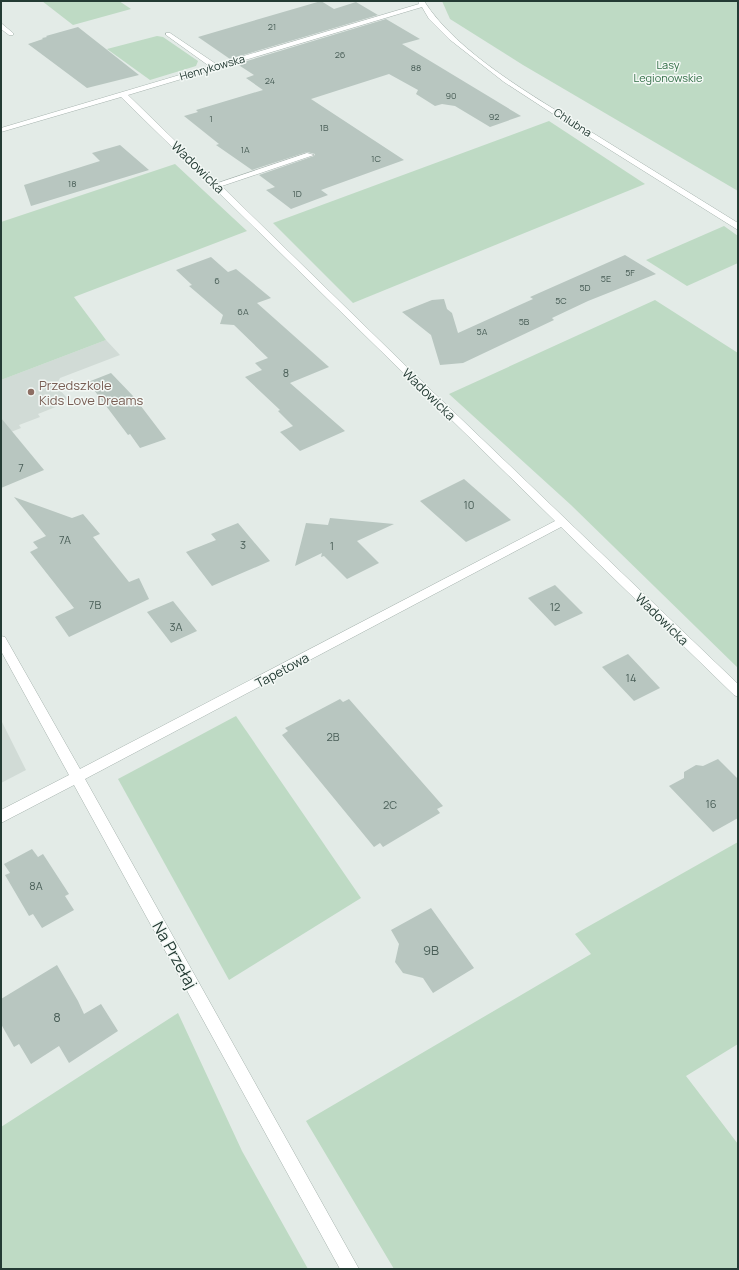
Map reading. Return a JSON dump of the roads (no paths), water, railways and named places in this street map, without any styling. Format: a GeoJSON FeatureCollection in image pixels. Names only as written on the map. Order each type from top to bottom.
{"type":"FeatureCollection","features":[{"type":"Feature","properties":{"kind":"street","name":"Henrykowska"},"geometry":{"type":"LineString","coordinates":[[1,130],[422,3]]}},
{"type":"Feature","properties":{"kind":"street","name":"Chlubna"},"geometry":{"type":"LineString","coordinates":[[422,3],[435,22],[456,42],[498,74],[738,227]]}},
{"type":"Feature","properties":{"kind":"street"},"geometry":{"type":"LineString","coordinates":[[1,25],[11,34]]}},
{"type":"Feature","properties":{"kind":"street"},"geometry":{"type":"LineString","coordinates":[[168,34],[214,66]]}},
{"type":"Feature","properties":{"kind":"street","name":"Wadowicka"},"geometry":{"type":"LineString","coordinates":[[122,94],[738,692]]}},
{"type":"Feature","properties":{"kind":"street"},"geometry":{"type":"LineString","coordinates":[[216,185],[310,155]]}},
{"type":"Feature","properties":{"kind":"street","name":"Tapetowa"},"geometry":{"type":"LineString","coordinates":[[1,817],[562,522]]}},
{"type":"Feature","properties":{"kind":"street","name":"Na Przełaj"},"geometry":{"type":"LineString","coordinates":[[1,640],[76,778],[350,1269]]}},
{"type":"Feature","properties":{"kind":"place","name":"Przedszkole Kids Love Dreams"},"geometry":{"type":"Point","coordinates":[31,392]}},
{"type":"Feature","properties":{"kind":"park label","name":"Lasy Legionowskie"},"geometry":{"type":"Point","coordinates":[668,70]}}]}
